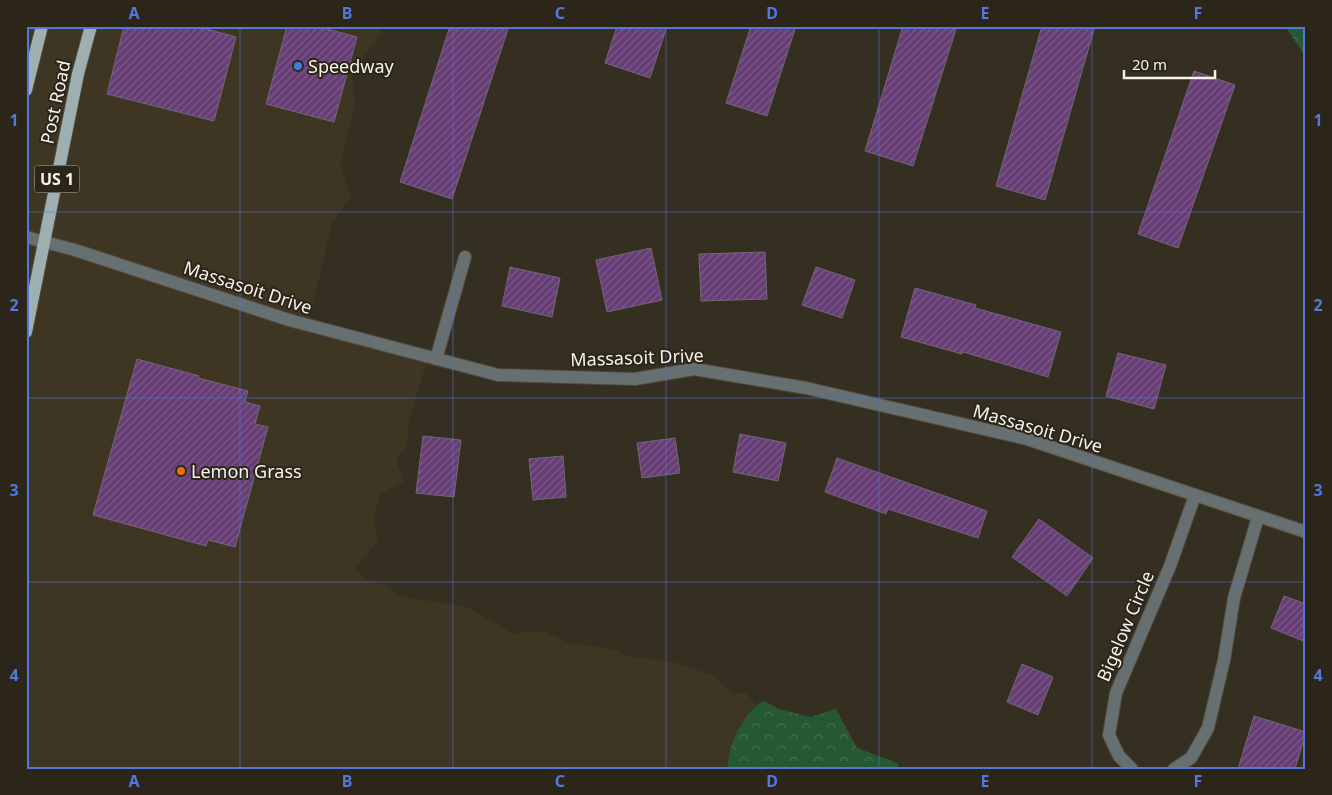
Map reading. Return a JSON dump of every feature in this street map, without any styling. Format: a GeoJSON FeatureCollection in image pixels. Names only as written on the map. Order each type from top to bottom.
{"type":"FeatureCollection","features":[{"type":"Feature","properties":{"kind":"main road","name":"Post Road"},"geometry":{"type":"LineString","coordinates":[[26,90],[42,26]]}},
{"type":"Feature","properties":{"kind":"main road","name":"Post Road"},"geometry":{"type":"LineString","coordinates":[[26,332],[78,74],[91,26]]}},
{"type":"Feature","properties":{"kind":"street","name":"Massasoit Drive"},"geometry":{"type":"LineString","coordinates":[[26,237],[75,250],[289,320],[498,375],[635,379],[694,370],[806,388],[1026,439],[1306,532]]}},
{"type":"Feature","properties":{"kind":"street"},"geometry":{"type":"LineString","coordinates":[[436,359],[465,257]]}},
{"type":"Feature","properties":{"kind":"street","name":"Bigelow Circle"},"geometry":{"type":"LineString","coordinates":[[1132,769],[1120,756],[1109,735],[1116,692],[1170,566],[1195,495]]}},
{"type":"Feature","properties":{"kind":"street"},"geometry":{"type":"LineString","coordinates":[[1174,769],[1191,758],[1208,728],[1224,660],[1234,598],[1258,517]]}},
{"type":"Feature","properties":{"kind":"shaded area"},"geometry":{"type":"Polygon","coordinates":[[[26,26],[382,26],[381,34],[352,71],[355,105],[340,163],[351,195],[332,224],[309,321],[427,360],[409,420],[407,446],[396,461],[404,481],[381,494],[374,516],[378,541],[355,568],[363,578],[388,586],[399,596],[467,607],[513,633],[544,631],[569,643],[618,650],[622,655],[673,662],[715,676],[733,695],[745,692],[757,705],[740,725],[727,761],[728,769],[26,769],[26,26]]]}},
{"type":"Feature","properties":{"kind":"green space"},"geometry":{"type":"Polygon","coordinates":[[[1282,26],[1306,26],[1306,57],[1286,28],[1282,26]]]}},
{"type":"Feature","properties":{"kind":"green space"},"geometry":{"type":"Polygon","coordinates":[[[764,701],[779,709],[810,717],[836,709],[857,748],[897,763],[900,769],[728,769],[730,751],[738,730],[750,712],[764,701]]]}},
{"type":"Feature","properties":{"kind":"building"},"geometry":{"type":"Polygon","coordinates":[[[124,26],[196,26],[236,37],[214,121],[107,94],[124,26]]]}},
{"type":"Feature","properties":{"kind":"building"},"geometry":{"type":"Polygon","coordinates":[[[287,26],[316,26],[357,37],[334,122],[266,104],[287,26]]]}},
{"type":"Feature","properties":{"kind":"building"},"geometry":{"type":"Polygon","coordinates":[[[450,26],[509,26],[452,199],[400,182],[450,26]]]}},
{"type":"Feature","properties":{"kind":"building"},"geometry":{"type":"Polygon","coordinates":[[[617,26],[667,26],[650,78],[605,63],[617,26]]]}},
{"type":"Feature","properties":{"kind":"building"},"geometry":{"type":"Polygon","coordinates":[[[751,26],[796,26],[767,116],[726,103],[751,26]]]}},
{"type":"Feature","properties":{"kind":"building"},"geometry":{"type":"Polygon","coordinates":[[[903,26],[957,26],[913,166],[865,151],[903,26]]]}},
{"type":"Feature","properties":{"kind":"building"},"geometry":{"type":"Polygon","coordinates":[[[1042,26],[1095,26],[1045,200],[996,186],[1042,26]]]}},
{"type":"Feature","properties":{"kind":"building"},"geometry":{"type":"Polygon","coordinates":[[[1194,71],[1235,85],[1178,248],[1138,234],[1194,71]]]}},
{"type":"Feature","properties":{"kind":"building"},"geometry":{"type":"Polygon","coordinates":[[[651,248],[662,300],[607,312],[596,260],[651,248]]]}},
{"type":"Feature","properties":{"kind":"building"},"geometry":{"type":"Polygon","coordinates":[[[765,252],[767,299],[701,301],[699,254],[765,252]]]}},
{"type":"Feature","properties":{"kind":"building"},"geometry":{"type":"Polygon","coordinates":[[[510,267],[560,278],[552,317],[502,306],[510,267]]]}},
{"type":"Feature","properties":{"kind":"building"},"geometry":{"type":"Polygon","coordinates":[[[816,267],[855,280],[842,318],[802,305],[816,267]]]}},
{"type":"Feature","properties":{"kind":"building"},"geometry":{"type":"Polygon","coordinates":[[[915,288],[976,305],[975,308],[1061,332],[1048,377],[963,352],[962,354],[901,337],[915,288]]]}},
{"type":"Feature","properties":{"kind":"building"},"geometry":{"type":"Polygon","coordinates":[[[1118,353],[1166,365],[1154,409],[1106,396],[1118,353]]]}},
{"type":"Feature","properties":{"kind":"building","name":"Lemon Grass"},"geometry":{"type":"Polygon","coordinates":[[[137,359],[248,391],[245,402],[260,406],[255,424],[268,427],[235,547],[208,540],[206,546],[93,515],[137,359]]]}},
{"type":"Feature","properties":{"kind":"building"},"geometry":{"type":"Polygon","coordinates":[[[740,434],[786,443],[778,481],[733,472],[740,434]]]}},
{"type":"Feature","properties":{"kind":"building"},"geometry":{"type":"Polygon","coordinates":[[[423,436],[461,440],[454,497],[416,493],[423,436]]]}},
{"type":"Feature","properties":{"kind":"building"},"geometry":{"type":"Polygon","coordinates":[[[675,438],[680,473],[642,478],[637,443],[675,438]]]}},
{"type":"Feature","properties":{"kind":"building"},"geometry":{"type":"Polygon","coordinates":[[[563,456],[566,497],[533,500],[529,459],[563,456]]]}},
{"type":"Feature","properties":{"kind":"building"},"geometry":{"type":"Polygon","coordinates":[[[837,458],[987,511],[978,538],[888,509],[886,514],[825,492],[837,458]]]}},
{"type":"Feature","properties":{"kind":"building"},"geometry":{"type":"Polygon","coordinates":[[[1039,519],[1093,558],[1067,596],[1012,557],[1039,519]]]}},
{"type":"Feature","properties":{"kind":"building"},"geometry":{"type":"Polygon","coordinates":[[[1284,596],[1306,604],[1306,642],[1271,628],[1284,596]]]}},
{"type":"Feature","properties":{"kind":"building"},"geometry":{"type":"Polygon","coordinates":[[[1022,664],[1053,677],[1038,715],[1007,702],[1022,664]]]}},
{"type":"Feature","properties":{"kind":"building"},"geometry":{"type":"Polygon","coordinates":[[[1254,716],[1306,732],[1295,769],[1238,769],[1254,716]]]}},
{"type":"Feature","properties":{"kind":"place","name":"Speedway"},"geometry":{"type":"Point","coordinates":[298,66]}},
{"type":"Feature","properties":{"kind":"place","name":"Lemon Grass"},"geometry":{"type":"Point","coordinates":[181,471]}}]}
